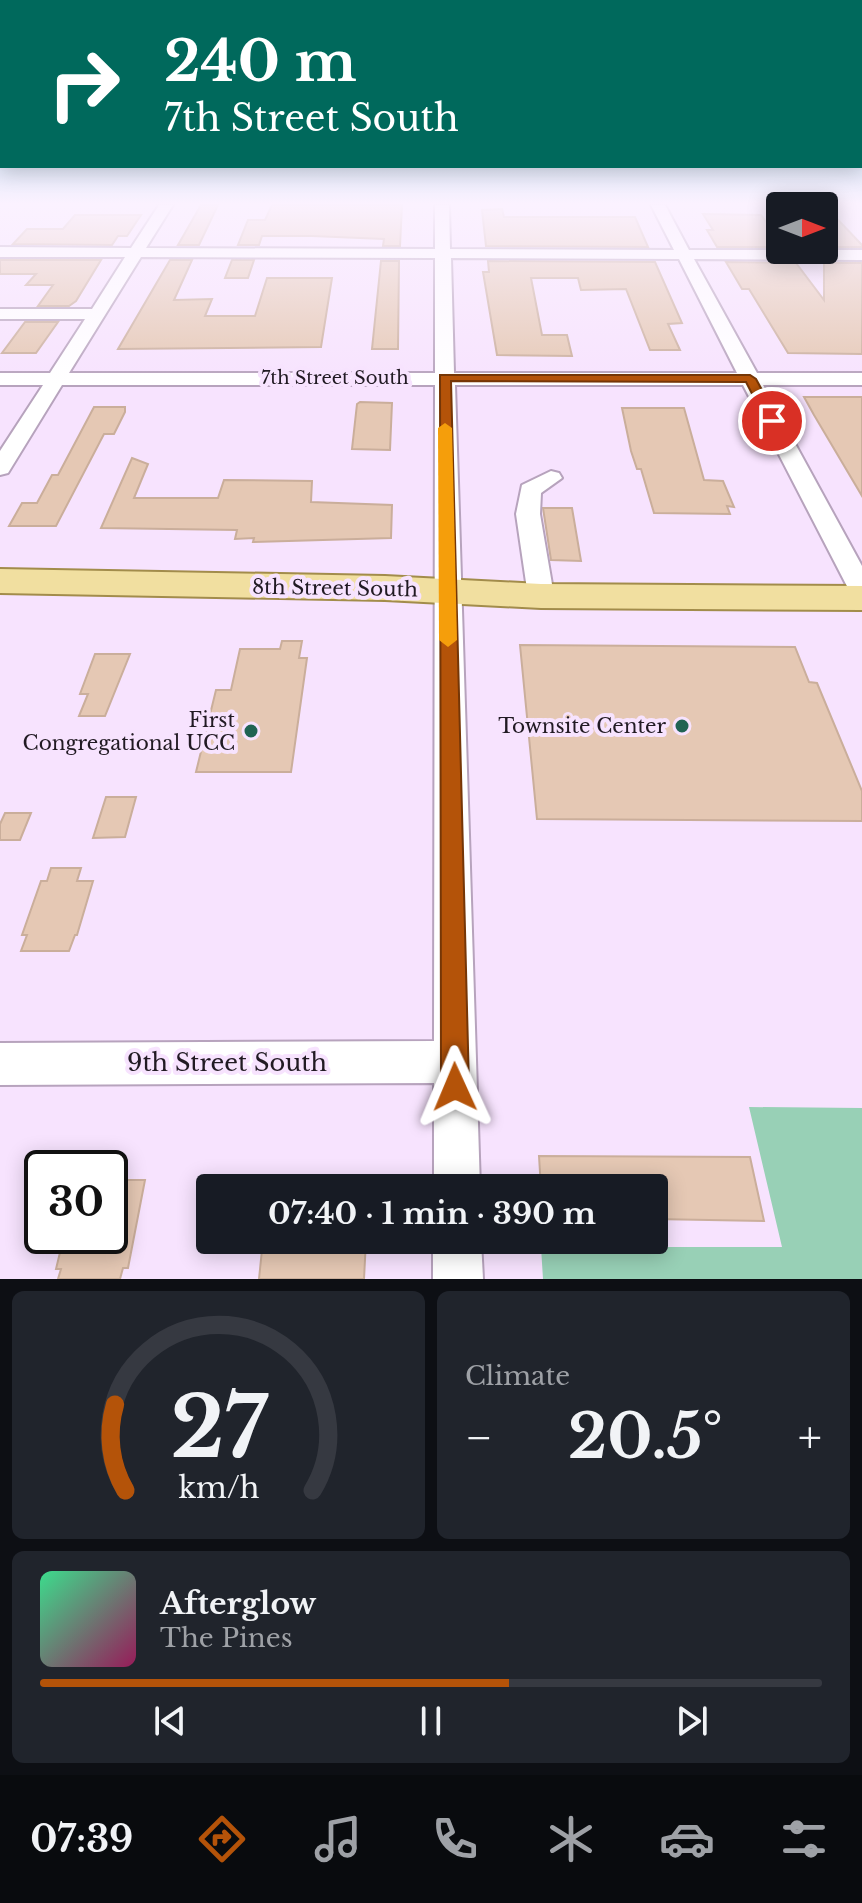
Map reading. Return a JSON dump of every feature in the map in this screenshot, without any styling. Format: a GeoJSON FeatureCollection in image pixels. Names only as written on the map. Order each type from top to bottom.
{"type":"FeatureCollection","features":[{"type":"Feature","properties":{"kind":"main road","name":"8th Street South"},"geometry":{"type":"LineString","coordinates":[[0,581],[541,596],[862,598]]}},
{"type":"Feature","properties":{"kind":"street"},"geometry":{"type":"LineString","coordinates":[[0,468],[127,265]]}},
{"type":"Feature","properties":{"kind":"street"},"geometry":{"type":"LineString","coordinates":[[442,265],[457,1174]]}},
{"type":"Feature","properties":{"kind":"street"},"geometry":{"type":"LineString","coordinates":[[690,265],[862,590]]}},
{"type":"Feature","properties":{"kind":"street"},"geometry":{"type":"LineString","coordinates":[[0,314],[98,314]]}},
{"type":"Feature","properties":{"kind":"street","name":"7th Street South"},"geometry":{"type":"LineString","coordinates":[[0,379],[862,379]]}},
{"type":"Feature","properties":{"kind":"street"},"geometry":{"type":"LineString","coordinates":[[541,596],[528,514],[530,490],[551,478]]}},
{"type":"Feature","properties":{"kind":"street","name":"9th Street South"},"geometry":{"type":"LineString","coordinates":[[0,1064],[454,1062]]}},
{"type":"Feature","properties":{"kind":"street"},"geometry":{"type":"LineString","coordinates":[[457,1254],[458,1279]]}},
{"type":"Feature","properties":{"kind":"green space"},"geometry":{"type":"Polygon","coordinates":[[[749,1107],[862,1108],[862,1279],[543,1279],[541,1254],[668,1254],[668,1247],[782,1247],[749,1107]]]}},
{"type":"Feature","properties":{"kind":"building"},"geometry":{"type":"Polygon","coordinates":[[[0,265],[98,265],[76,301],[69,306],[38,306],[53,285],[26,285],[36,274],[0,274],[0,265]]]}},
{"type":"Feature","properties":{"kind":"building"},"geometry":{"type":"Polygon","coordinates":[[[167,265],[190,265],[174,300],[212,299],[205,316],[255,316],[267,278],[332,278],[321,347],[118,349],[167,265]]]}},
{"type":"Feature","properties":{"kind":"building"},"geometry":{"type":"Polygon","coordinates":[[[230,265],[252,265],[248,278],[225,278],[230,265]]]}},
{"type":"Feature","properties":{"kind":"building"},"geometry":{"type":"Polygon","coordinates":[[[381,265],[399,265],[398,349],[372,349],[381,265]]]}},
{"type":"Feature","properties":{"kind":"building"},"geometry":{"type":"Polygon","coordinates":[[[488,265],[656,265],[682,323],[668,324],[680,350],[650,350],[626,289],[581,290],[578,278],[531,278],[542,335],[567,335],[572,356],[497,355],[483,272],[489,272],[488,265]]]}},
{"type":"Feature","properties":{"kind":"building"},"geometry":{"type":"Polygon","coordinates":[[[728,265],[797,265],[824,300],[824,265],[862,265],[862,354],[788,353],[749,289],[742,289],[728,265]]]}},
{"type":"Feature","properties":{"kind":"building"},"geometry":{"type":"Polygon","coordinates":[[[25,322],[58,322],[36,353],[2,353],[25,322]]]}},
{"type":"Feature","properties":{"kind":"building"},"geometry":{"type":"Polygon","coordinates":[[[804,397],[862,397],[862,496],[814,415],[804,397]]]}},
{"type":"Feature","properties":{"kind":"building"},"geometry":{"type":"Polygon","coordinates":[[[392,403],[390,450],[352,449],[357,404],[392,403]]]}},
{"type":"Feature","properties":{"kind":"building"},"geometry":{"type":"Polygon","coordinates":[[[94,407],[125,407],[125,412],[114,434],[104,434],[56,526],[9,526],[22,503],[37,503],[52,475],[58,475],[94,407]]]}},
{"type":"Feature","properties":{"kind":"building"},"geometry":{"type":"Polygon","coordinates":[[[622,408],[684,408],[704,480],[723,481],[734,507],[727,506],[730,514],[654,513],[641,469],[637,469],[631,451],[622,408]]]}},
{"type":"Feature","properties":{"kind":"building"},"geometry":{"type":"Polygon","coordinates":[[[132,458],[148,464],[134,498],[218,498],[224,480],[312,481],[311,502],[392,505],[391,538],[253,542],[254,538],[235,539],[237,530],[101,528],[132,458]]]}},
{"type":"Feature","properties":{"kind":"building"},"geometry":{"type":"Polygon","coordinates":[[[543,508],[572,508],[581,561],[551,560],[543,508]]]}},
{"type":"Feature","properties":{"kind":"building","name":"First Congregational UCC"},"geometry":{"type":"Polygon","coordinates":[[[282,641],[302,641],[299,658],[307,658],[291,772],[196,772],[216,690],[231,690],[240,649],[280,649],[282,641]]]}},
{"type":"Feature","properties":{"kind":"building","name":"Townsite Center"},"geometry":{"type":"Polygon","coordinates":[[[520,645],[795,647],[809,682],[817,683],[862,791],[862,821],[537,819],[520,645]]]}},
{"type":"Feature","properties":{"kind":"building"},"geometry":{"type":"Polygon","coordinates":[[[95,654],[130,654],[105,716],[79,716],[88,694],[80,694],[95,654]]]}},
{"type":"Feature","properties":{"kind":"building"},"geometry":{"type":"Polygon","coordinates":[[[106,797],[136,797],[125,837],[93,838],[106,797]]]}},
{"type":"Feature","properties":{"kind":"building"},"geometry":{"type":"Polygon","coordinates":[[[5,813],[31,813],[20,840],[0,840],[0,824],[5,813]]]}},
{"type":"Feature","properties":{"kind":"building"},"geometry":{"type":"Polygon","coordinates":[[[51,868],[81,868],[77,881],[93,881],[77,935],[69,951],[21,951],[27,935],[22,935],[41,881],[47,881],[51,868]]]}},
{"type":"Feature","properties":{"kind":"building"},"geometry":{"type":"Polygon","coordinates":[[[539,1156],[750,1157],[764,1221],[668,1219],[668,1174],[540,1174],[539,1156]]]}},
{"type":"Feature","properties":{"kind":"building"},"geometry":{"type":"Polygon","coordinates":[[[128,1180],[145,1180],[128,1268],[123,1268],[120,1279],[58,1279],[61,1269],[56,1269],[60,1254],[128,1254],[128,1180]]]}},
{"type":"Feature","properties":{"kind":"building"},"geometry":{"type":"Polygon","coordinates":[[[262,1254],[365,1254],[364,1279],[259,1279],[262,1254]]]}},
{"type":"Feature","properties":{"kind":"slow traffic"},"geometry":{"type":"LineString","coordinates":[[445,428],[448,640]]}},
{"type":"Feature","properties":{"kind":"place","name":"Townsite Center"},"geometry":{"type":"Point","coordinates":[682,726]}},
{"type":"Feature","properties":{"kind":"place","name":"First Congregational UCC"},"geometry":{"type":"Point","coordinates":[251,731]}},
{"type":"Feature","properties":{"kind":"route"},"geometry":{"type":"LineString","coordinates":[[455,1087],[444,377],[750,379],[772,421]]}}]}
